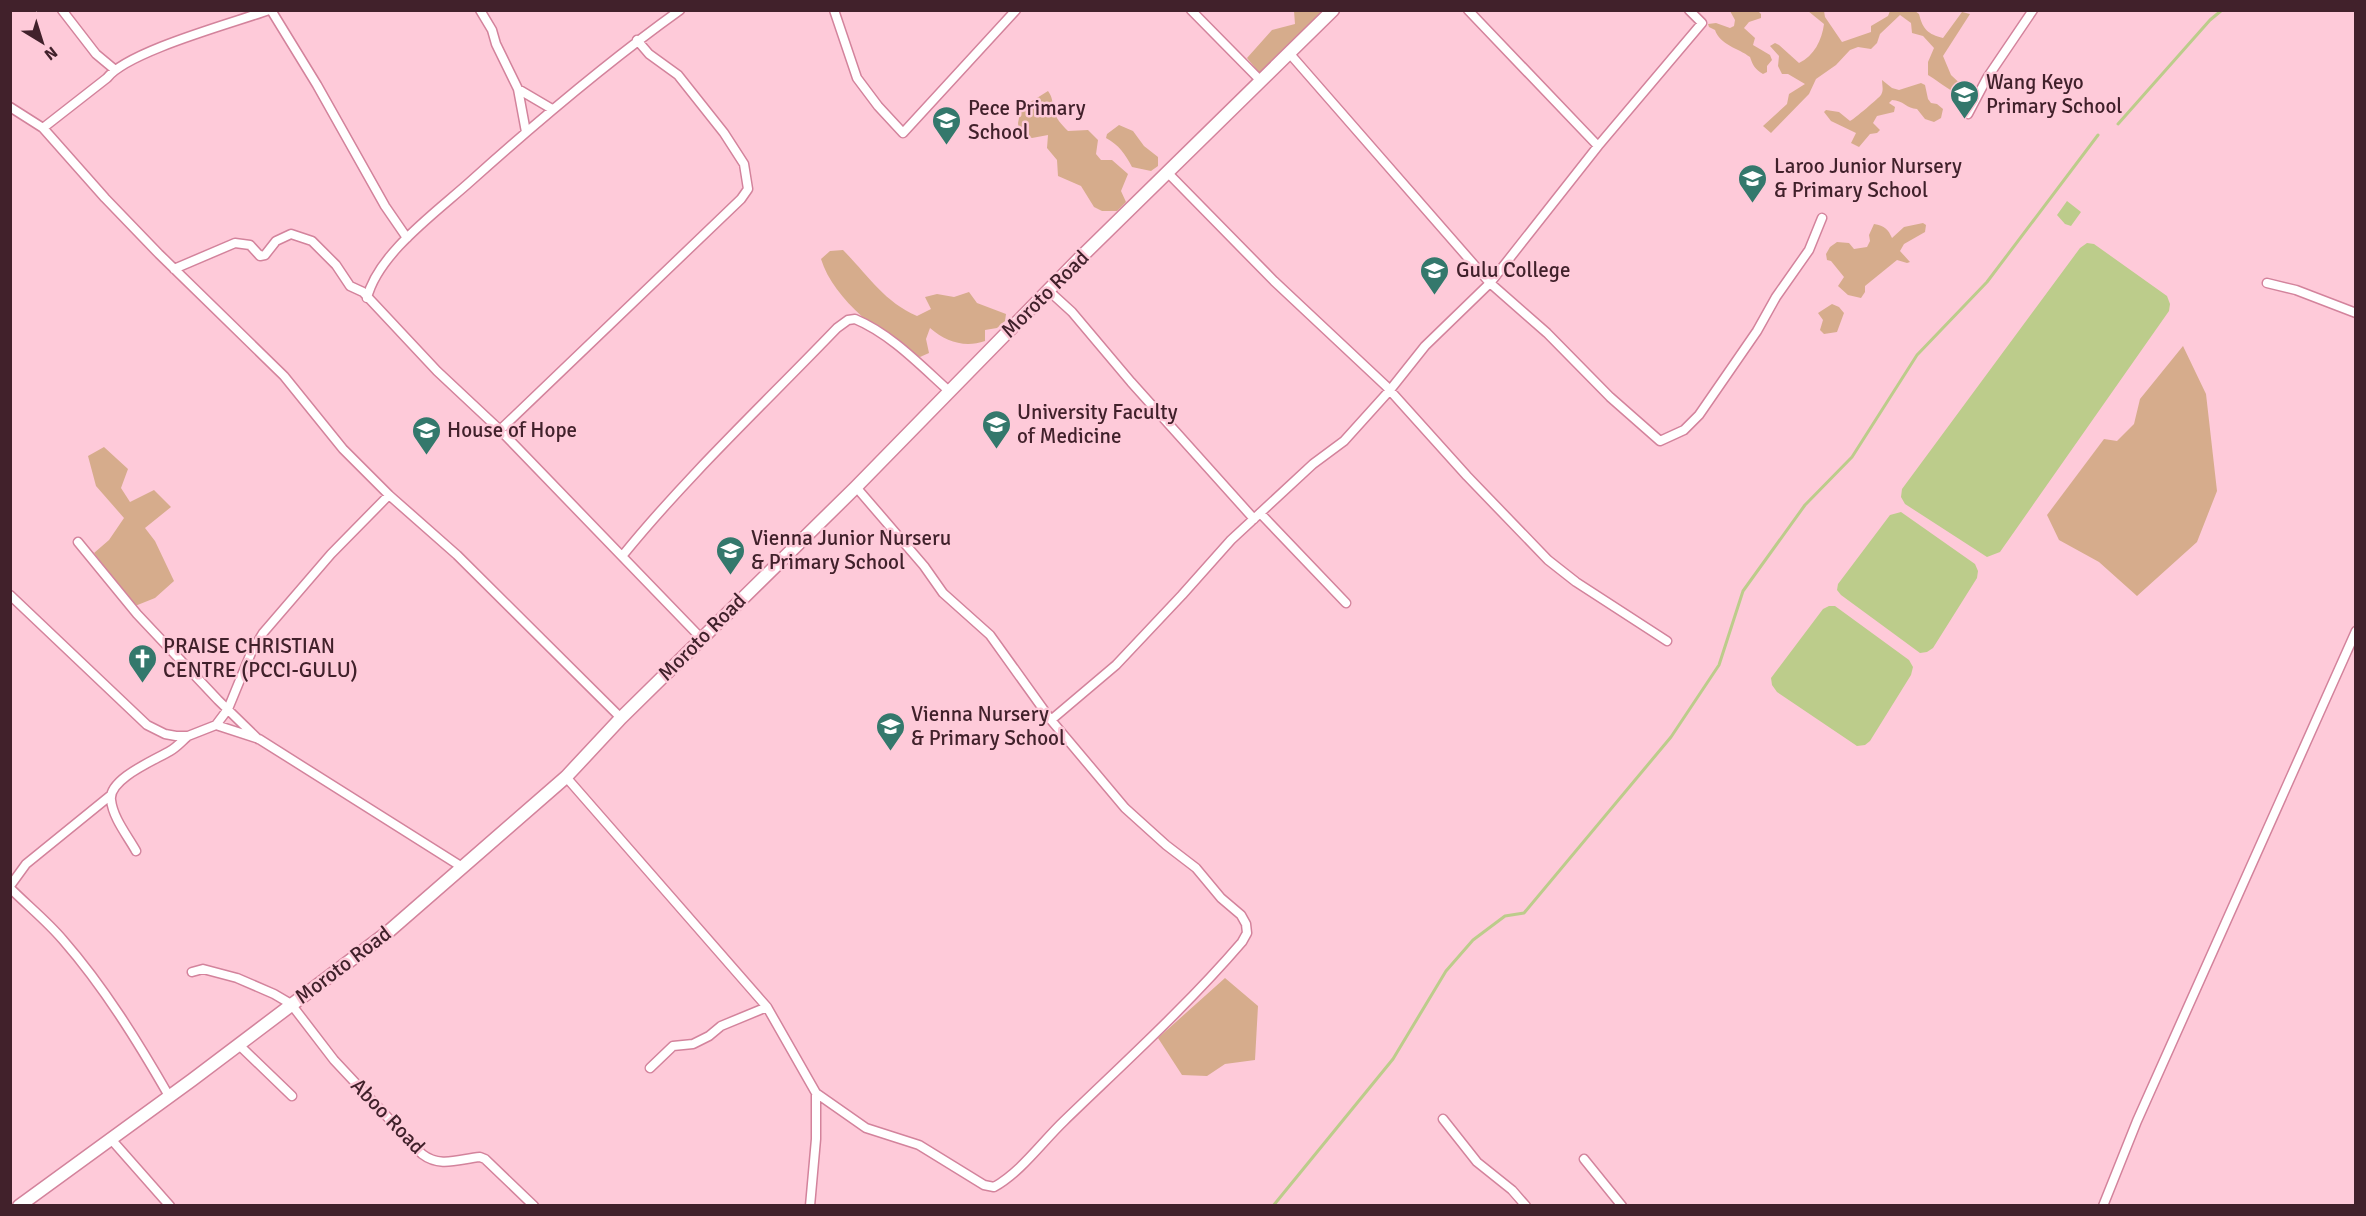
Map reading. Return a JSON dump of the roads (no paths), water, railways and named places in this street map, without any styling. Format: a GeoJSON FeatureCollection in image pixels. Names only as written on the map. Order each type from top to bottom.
{"type":"FeatureCollection","features":[{"type":"Feature","properties":{"kind":"main road","name":"Moroto Road"},"geometry":{"type":"LineString","coordinates":[[19,1206],[388,932],[566,777],[621,718],[856,487],[1167,172],[1334,10]]}},
{"type":"Feature","properties":{"kind":"street"},"geometry":{"type":"LineString","coordinates":[[62,10],[96,54],[114,69]]}},
{"type":"Feature","properties":{"kind":"street"},"geometry":{"type":"LineString","coordinates":[[43,128],[107,78],[114,69],[159,49],[270,10],[317,85],[385,206],[407,238]]}},
{"type":"Feature","properties":{"kind":"street"},"geometry":{"type":"LineString","coordinates":[[480,10],[492,30],[496,44],[518,89],[526,132]]}},
{"type":"Feature","properties":{"kind":"street"},"geometry":{"type":"LineString","coordinates":[[367,298],[377,274],[407,238],[552,109],[637,40],[680,10]]}},
{"type":"Feature","properties":{"kind":"street"},"geometry":{"type":"LineString","coordinates":[[834,10],[857,78],[878,106],[903,133],[1016,10]]}},
{"type":"Feature","properties":{"kind":"street"},"geometry":{"type":"LineString","coordinates":[[1191,10],[1260,80]]}},
{"type":"Feature","properties":{"kind":"street"},"geometry":{"type":"LineString","coordinates":[[1468,10],[1598,146]]}},
{"type":"Feature","properties":{"kind":"street"},"geometry":{"type":"LineString","coordinates":[[1051,720],[1116,665],[1231,540],[1313,464],[1344,441],[1390,390],[1425,346],[1490,283],[1598,146],[1702,23],[1689,10]]}},
{"type":"Feature","properties":{"kind":"street"},"geometry":{"type":"LineString","coordinates":[[1968,114],[1987,78],[2033,10]]}},
{"type":"Feature","properties":{"kind":"street"},"geometry":{"type":"LineString","coordinates":[[500,430],[741,199],[748,189],[744,164],[724,133],[678,75],[649,54],[637,40]]}},
{"type":"Feature","properties":{"kind":"street"},"geometry":{"type":"LineString","coordinates":[[1290,54],[1490,283],[1547,333],[1649,434],[1662,441],[1684,430],[1699,416],[1809,250],[1822,218]]}},
{"type":"Feature","properties":{"kind":"street"},"geometry":{"type":"LineString","coordinates":[[518,89],[552,109]]}},
{"type":"Feature","properties":{"kind":"street"},"geometry":{"type":"LineString","coordinates":[[10,107],[43,128],[105,198],[284,376],[329,434],[389,495],[457,555],[621,718]]}},
{"type":"Feature","properties":{"kind":"street"},"geometry":{"type":"LineString","coordinates":[[1167,172],[1274,281],[1390,390],[1467,476],[1548,560],[1576,582],[1667,641]]}},
{"type":"Feature","properties":{"kind":"street"},"geometry":{"type":"LineString","coordinates":[[174,269],[235,243],[250,245],[260,256],[265,255],[276,241],[291,234],[312,241],[344,274],[349,285],[359,289],[437,371],[500,430],[701,638]]}},
{"type":"Feature","properties":{"kind":"street"},"geometry":{"type":"LineString","coordinates":[[2268,283],[2296,290],[2355,313]]}},
{"type":"Feature","properties":{"kind":"street"},"geometry":{"type":"LineString","coordinates":[[1049,291],[1072,312],[1131,382],[1257,516],[1346,603]]}},
{"type":"Feature","properties":{"kind":"street"},"geometry":{"type":"LineString","coordinates":[[623,555],[643,530],[770,395],[837,328],[848,320],[855,319],[878,332],[917,362],[949,391]]}},
{"type":"Feature","properties":{"kind":"street"},"geometry":{"type":"LineString","coordinates":[[566,777],[767,1007],[816,1093],[867,1128],[919,1144],[984,1185],[994,1187],[1009,1176],[1131,1058],[1242,942],[1247,933],[1246,924],[1241,915],[1221,898],[1196,868],[1130,813],[1051,720],[990,635],[943,592],[924,566],[856,487]]}},
{"type":"Feature","properties":{"kind":"street"},"geometry":{"type":"LineString","coordinates":[[169,1096],[143,1050],[87,968],[50,926],[10,887],[26,864],[111,795],[125,776],[172,750],[188,736],[216,725],[228,709],[251,653],[263,633],[331,554],[389,495]]}},
{"type":"Feature","properties":{"kind":"street"},"geometry":{"type":"LineString","coordinates":[[78,542],[137,614],[259,739],[462,867]]}},
{"type":"Feature","properties":{"kind":"street"},"geometry":{"type":"LineString","coordinates":[[10,595],[147,725],[165,734],[188,736]]}},
{"type":"Feature","properties":{"kind":"street"},"geometry":{"type":"LineString","coordinates":[[2103,1206],[2137,1121],[2355,631]]}},
{"type":"Feature","properties":{"kind":"street"},"geometry":{"type":"LineString","coordinates":[[216,725],[259,739]]}},
{"type":"Feature","properties":{"kind":"street"},"geometry":{"type":"LineString","coordinates":[[111,795],[117,816],[136,850]]}},
{"type":"Feature","properties":{"kind":"street"},"geometry":{"type":"LineString","coordinates":[[192,972],[203,969],[237,978],[291,1004]]}},
{"type":"Feature","properties":{"kind":"street","name":"Aboo Road"},"geometry":{"type":"LineString","coordinates":[[291,1004],[334,1060],[422,1154],[429,1159],[441,1162],[480,1157],[485,1159],[534,1206]]}},
{"type":"Feature","properties":{"kind":"street"},"geometry":{"type":"LineString","coordinates":[[650,1068],[673,1046],[693,1044],[722,1026],[767,1007]]}},
{"type":"Feature","properties":{"kind":"street"},"geometry":{"type":"LineString","coordinates":[[238,1044],[292,1096]]}},
{"type":"Feature","properties":{"kind":"street"},"geometry":{"type":"LineString","coordinates":[[810,1206],[816,1139],[816,1093]]}},
{"type":"Feature","properties":{"kind":"street"},"geometry":{"type":"LineString","coordinates":[[1443,1119],[1477,1162],[1512,1190],[1526,1206]]}},
{"type":"Feature","properties":{"kind":"street"},"geometry":{"type":"LineString","coordinates":[[110,1138],[170,1206]]}},
{"type":"Feature","properties":{"kind":"street"},"geometry":{"type":"LineString","coordinates":[[1584,1159],[1622,1206]]}},
{"type":"Feature","properties":{"kind":"waterway"},"geometry":{"type":"LineString","coordinates":[[2118,124],[2210,20],[2222,10]]}},
{"type":"Feature","properties":{"kind":"waterway"},"geometry":{"type":"LineString","coordinates":[[1273,1206],[1393,1059],[1446,971],[1473,940],[1505,916],[1524,913],[1671,737],[1719,665],[1743,591],[1805,505],[1852,457],[1917,355],[1987,282],[2098,135]]}},
{"type":"Feature","properties":{"kind":"place","name":"Wang Keyo Primary School"},"geometry":{"type":"Point","coordinates":[1965,120]}},
{"type":"Feature","properties":{"kind":"place","name":"Pece Primary School"},"geometry":{"type":"Point","coordinates":[947,146]}},
{"type":"Feature","properties":{"kind":"place","name":"Laroo Junior Nursery & Primary School"},"geometry":{"type":"Point","coordinates":[1753,204]}},
{"type":"Feature","properties":{"kind":"place","name":"Gulu College"},"geometry":{"type":"Point","coordinates":[1435,296]}},
{"type":"Feature","properties":{"kind":"place","name":"University Faculty of Medicine"},"geometry":{"type":"Point","coordinates":[996,450]}},
{"type":"Feature","properties":{"kind":"place","name":"House of Hope"},"geometry":{"type":"Point","coordinates":[426,456]}},
{"type":"Feature","properties":{"kind":"place","name":"Vienna Junior Nurseru & Primary School"},"geometry":{"type":"Point","coordinates":[730,576]}},
{"type":"Feature","properties":{"kind":"place","name":"PRAISE CHRISTIAN CENTRE (PCCI-GULU)"},"geometry":{"type":"Point","coordinates":[142,684]}},
{"type":"Feature","properties":{"kind":"place","name":"Vienna Nursery & Primary School"},"geometry":{"type":"Point","coordinates":[890,752]}}]}
